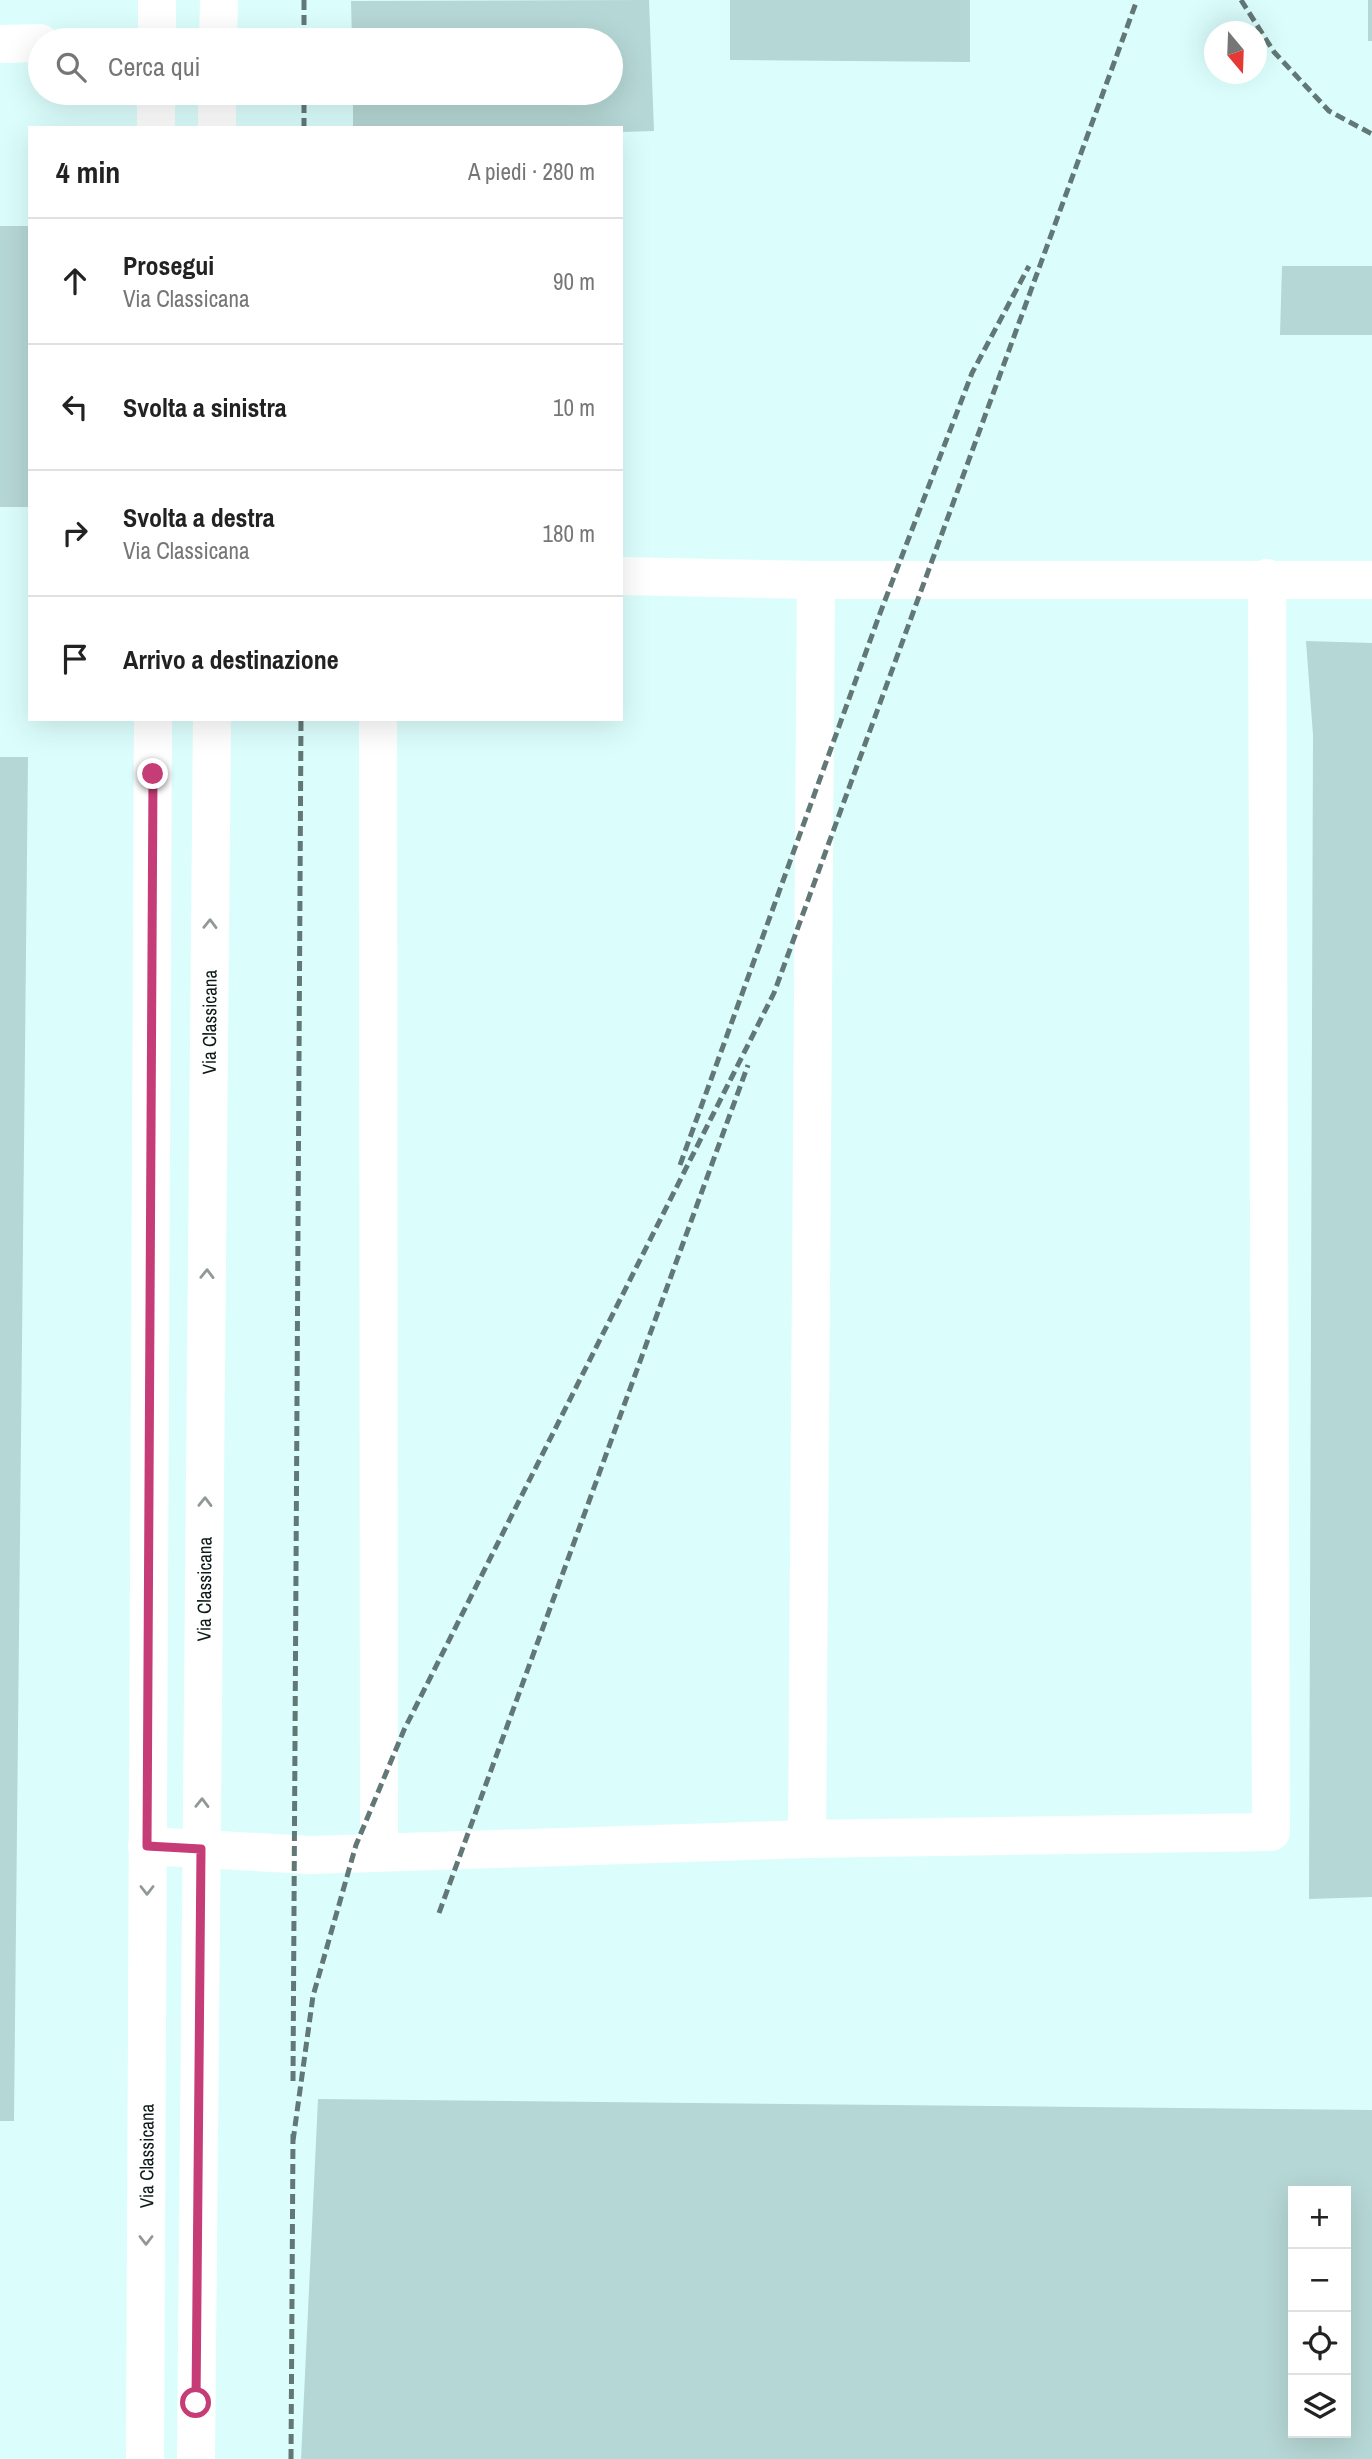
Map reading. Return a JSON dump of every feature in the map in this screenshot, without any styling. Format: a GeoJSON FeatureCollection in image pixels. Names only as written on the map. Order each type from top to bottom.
{"type":"FeatureCollection","features":[{"type":"Feature","properties":{"kind":"street"},"geometry":{"type":"LineString","coordinates":[[157,0],[157,28]]}},
{"type":"Feature","properties":{"kind":"street"},"geometry":{"type":"LineString","coordinates":[[218,28],[219,0]]}},
{"type":"Feature","properties":{"kind":"street"},"geometry":{"type":"LineString","coordinates":[[0,44],[28,43]]}},
{"type":"Feature","properties":{"kind":"street"},"geometry":{"type":"LineString","coordinates":[[156,105],[156,126]]}},
{"type":"Feature","properties":{"kind":"street"},"geometry":{"type":"LineString","coordinates":[[217,126],[218,105]]}},
{"type":"Feature","properties":{"kind":"street"},"geometry":{"type":"LineString","coordinates":[[623,576],[816,580],[1372,580]]}},
{"type":"Feature","properties":{"kind":"street"},"geometry":{"type":"LineString","coordinates":[[147,1846],[311,1854],[807,1839],[1271,1832],[1267,578]]}},
{"type":"Feature","properties":{"kind":"street"},"geometry":{"type":"LineString","coordinates":[[807,1839],[816,580]]}},
{"type":"Feature","properties":{"kind":"street","name":"Via Classicana"},"geometry":{"type":"LineString","coordinates":[[145,2459],[153,721]]}},
{"type":"Feature","properties":{"kind":"street","name":"Via Classicana"},"geometry":{"type":"LineString","coordinates":[[195,2459],[212,721]]}},
{"type":"Feature","properties":{"kind":"street"},"geometry":{"type":"LineString","coordinates":[[378,721],[379,1852]]}},
{"type":"Feature","properties":{"kind":"building"},"geometry":{"type":"Polygon","coordinates":[[[649,0],[654,131],[623,132],[623,126],[353,126],[353,105],[623,105],[623,28],[352,28],[351,1],[649,0]]]}},
{"type":"Feature","properties":{"kind":"building"},"geometry":{"type":"Polygon","coordinates":[[[730,0],[970,0],[970,62],[730,60],[730,0]]]}},
{"type":"Feature","properties":{"kind":"building"},"geometry":{"type":"Polygon","coordinates":[[[1368,0],[1372,0],[1372,41],[1368,41],[1368,0]]]}},
{"type":"Feature","properties":{"kind":"building"},"geometry":{"type":"Polygon","coordinates":[[[0,226],[28,226],[28,507],[0,507],[0,226]]]}},
{"type":"Feature","properties":{"kind":"building"},"geometry":{"type":"Polygon","coordinates":[[[1282,266],[1372,266],[1372,335],[1280,335],[1282,266]]]}},
{"type":"Feature","properties":{"kind":"building"},"geometry":{"type":"Polygon","coordinates":[[[1306,641],[1372,643],[1372,1897],[1309,1899],[1313,735],[1306,641]]]}},
{"type":"Feature","properties":{"kind":"building"},"geometry":{"type":"Polygon","coordinates":[[[0,757],[28,757],[14,2121],[0,2121],[0,757]]]}},
{"type":"Feature","properties":{"kind":"building"},"geometry":{"type":"Polygon","coordinates":[[[318,2099],[1372,2110],[1372,2459],[301,2459],[318,2099]]]}},
{"type":"Feature","properties":{"kind":"railway"},"geometry":{"type":"LineString","coordinates":[[304,0],[304,28]]}},
{"type":"Feature","properties":{"kind":"railway"},"geometry":{"type":"LineString","coordinates":[[293,2141],[313,1996],[356,1845],[404,1730],[774,993],[1137,0]]}},
{"type":"Feature","properties":{"kind":"railway"},"geometry":{"type":"LineString","coordinates":[[1241,0],[1274,52],[1329,111],[1372,134]]}},
{"type":"Feature","properties":{"kind":"railway"},"geometry":{"type":"LineString","coordinates":[[304,105],[304,126]]}},
{"type":"Feature","properties":{"kind":"railway"},"geometry":{"type":"LineString","coordinates":[[680,1165],[879,616],[972,373],[1029,266]]}},
{"type":"Feature","properties":{"kind":"railway"},"geometry":{"type":"LineString","coordinates":[[293,2081],[301,721]]}},
{"type":"Feature","properties":{"kind":"railway"},"geometry":{"type":"LineString","coordinates":[[439,1913],[748,1065]]}},
{"type":"Feature","properties":{"kind":"railway"},"geometry":{"type":"LineString","coordinates":[[291,2459],[293,2134]]}},
{"type":"Feature","properties":{"kind":"route"},"geometry":{"type":"LineString","coordinates":[[153,774],[147,1846],[201,1849],[196,2403]]}}]}
